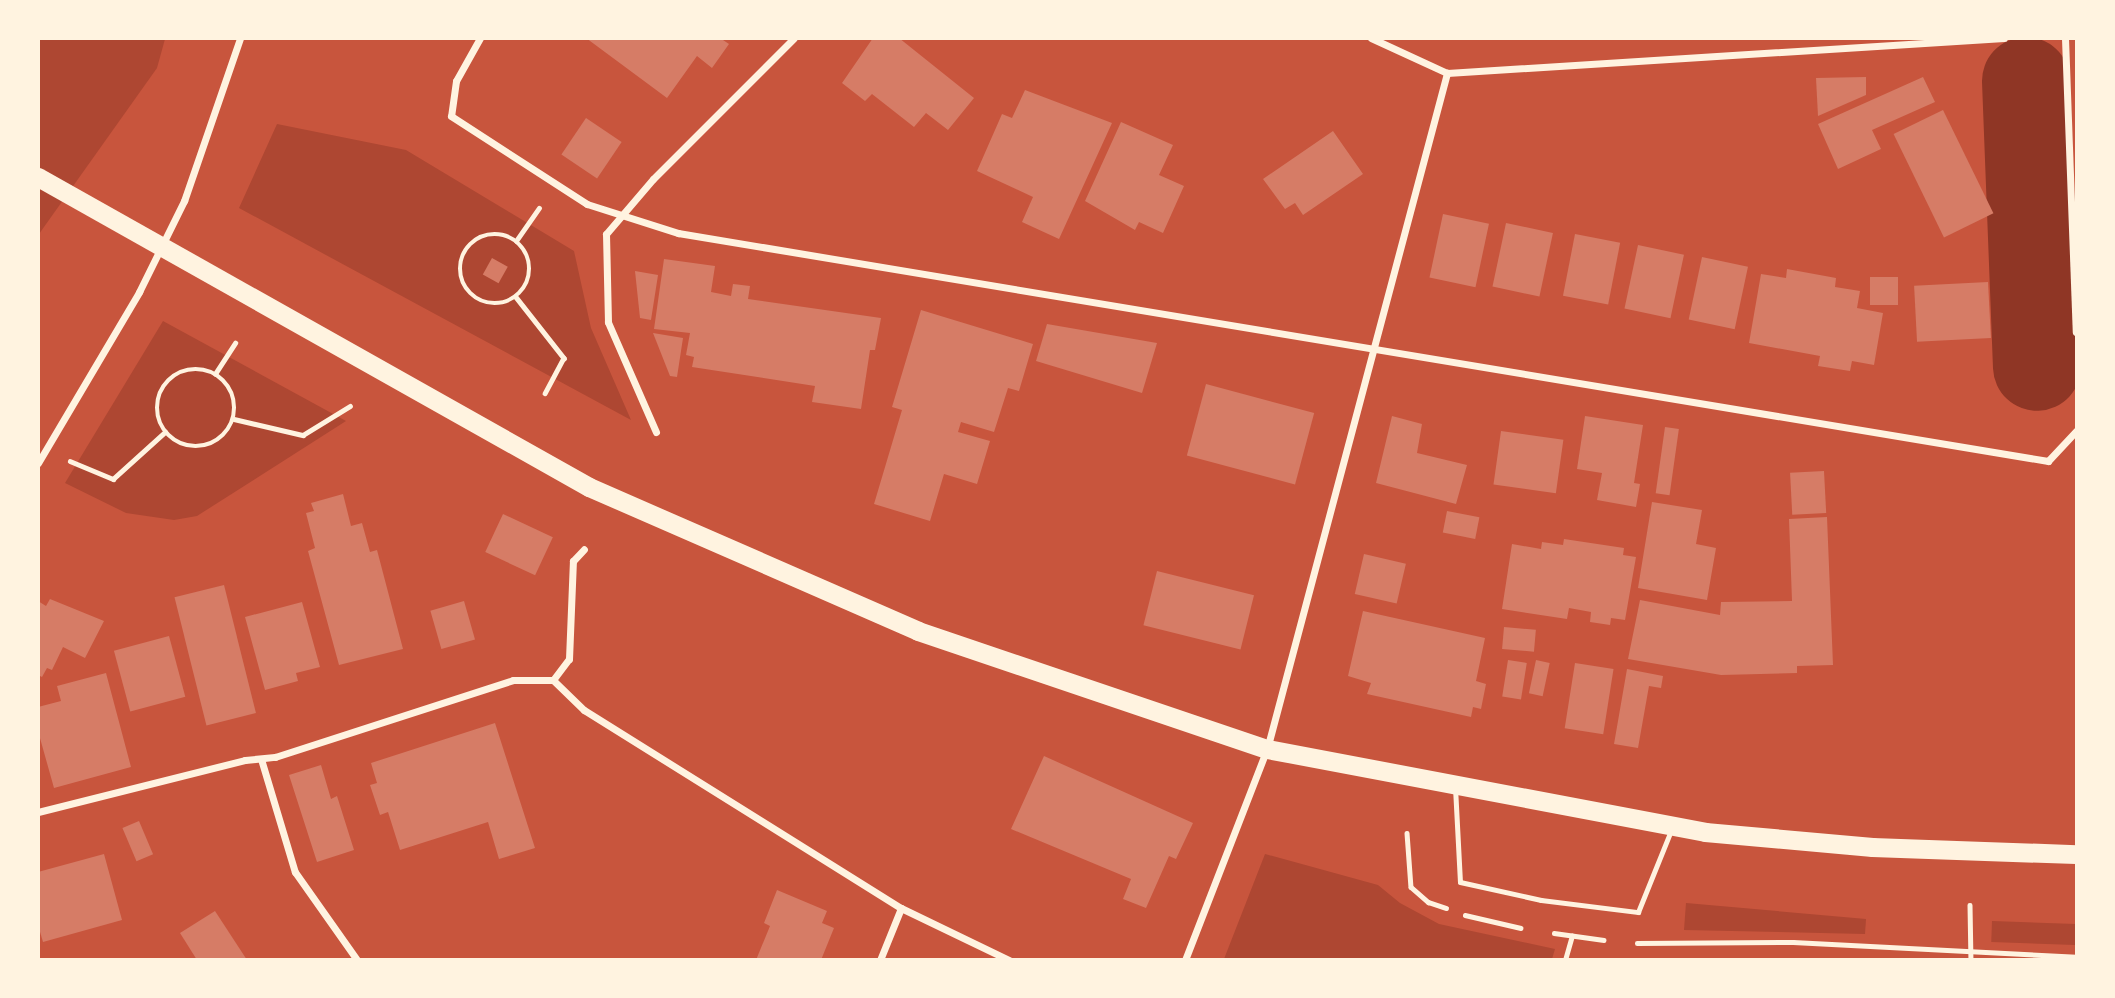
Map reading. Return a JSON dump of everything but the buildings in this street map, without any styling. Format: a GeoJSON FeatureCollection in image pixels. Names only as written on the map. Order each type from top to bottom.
{"type":"FeatureCollection","features":[{"type":"Feature","properties":{"kind":"highway"},"geometry":{"type":"LineString","coordinates":[[38,177],[163,244],[589,487],[918,631],[1267,749],[1673,825],[1872,847],[2077,854]]}},
{"type":"Feature","properties":{"kind":"street"},"geometry":{"type":"LineString","coordinates":[[38,463],[163,244],[189,188],[240,38]]}},
{"type":"Feature","properties":{"kind":"street"},"geometry":{"type":"LineString","coordinates":[[480,38],[456,81],[450,116],[587,204],[678,233],[2048,461],[2077,431]]}},
{"type":"Feature","properties":{"kind":"street"},"geometry":{"type":"LineString","coordinates":[[656,432],[608,322],[607,234],[620,214],[794,38]]}},
{"type":"Feature","properties":{"kind":"street"},"geometry":{"type":"LineString","coordinates":[[1371,38],[1447,73],[2004,38]]}},
{"type":"Feature","properties":{"kind":"street"},"geometry":{"type":"LineString","coordinates":[[2065,38],[2077,332]]}},
{"type":"Feature","properties":{"kind":"street"},"geometry":{"type":"LineString","coordinates":[[1185,960],[1267,749],[1447,73]]}},
{"type":"Feature","properties":{"kind":"street"},"geometry":{"type":"LineString","coordinates":[[553,680],[569,659],[573,561],[584,549]]}},
{"type":"Feature","properties":{"kind":"street"},"geometry":{"type":"LineString","coordinates":[[38,812],[261,759],[513,680],[553,680],[584,710],[901,908],[1009,960]]}},
{"type":"Feature","properties":{"kind":"street"},"geometry":{"type":"LineString","coordinates":[[261,759],[295,872],[357,960]]}},
{"type":"Feature","properties":{"kind":"street"},"geometry":{"type":"LineString","coordinates":[[880,960],[901,908]]}},
{"type":"Feature","properties":{"kind":"lane"},"geometry":{"type":"LineString","coordinates":[[1454,784],[1460,882],[1541,900],[1638,912],[1673,825]]}},
{"type":"Feature","properties":{"kind":"path"},"geometry":{"type":"LineString","coordinates":[[516,242],[556,184]]}},
{"type":"Feature","properties":{"kind":"path"},"geometry":{"type":"LineString","coordinates":[[495,234],[516,242],[524,250],[530,270],[528,280],[516,297],[496,304],[475,299],[460,271],[461,259],[474,241],[495,234]]}},
{"type":"Feature","properties":{"kind":"path"},"geometry":{"type":"LineString","coordinates":[[516,297],[564,358],[545,393]]}},
{"type":"Feature","properties":{"kind":"path"},"geometry":{"type":"LineString","coordinates":[[215,374],[235,343]]}},
{"type":"Feature","properties":{"kind":"path"},"geometry":{"type":"LineString","coordinates":[[189,370],[215,374],[232,393],[234,419],[220,439],[197,448],[174,440],[165,432],[157,408],[166,383],[189,370]]}},
{"type":"Feature","properties":{"kind":"path"},"geometry":{"type":"LineString","coordinates":[[234,419],[303,435],[350,406]]}},
{"type":"Feature","properties":{"kind":"path"},"geometry":{"type":"LineString","coordinates":[[47,451],[113,479],[165,432]]}},
{"type":"Feature","properties":{"kind":"path"},"geometry":{"type":"LineString","coordinates":[[1407,833],[1411,887],[1428,902],[1450,910]]}},
{"type":"Feature","properties":{"kind":"path"},"geometry":{"type":"LineString","coordinates":[[1970,905],[1971,957]]}},
{"type":"Feature","properties":{"kind":"path"},"geometry":{"type":"LineString","coordinates":[[1461,914],[1534,930]]}},
{"type":"Feature","properties":{"kind":"path"},"geometry":{"type":"LineString","coordinates":[[1547,932],[1608,940]]}},
{"type":"Feature","properties":{"kind":"path"},"geometry":{"type":"LineString","coordinates":[[1565,960],[1572,936]]}},
{"type":"Feature","properties":{"kind":"path"},"geometry":{"type":"LineString","coordinates":[[1633,942],[1793,942],[1971,957],[2077,957]]}},
{"type":"Feature","properties":{"kind":"shaded area"},"geometry":{"type":"Polygon","coordinates":[[[39,39],[165,39],[157,68],[39,234],[39,39]]]}},
{"type":"Feature","properties":{"kind":"shaded area"},"geometry":{"type":"Polygon","coordinates":[[[277,124],[406,150],[574,251],[591,328],[631,420],[239,208],[277,124]]]}},
{"type":"Feature","properties":{"kind":"shaded area"},"geometry":{"type":"Polygon","coordinates":[[[163,321],[346,421],[197,516],[174,520],[126,513],[65,483],[163,321]]]}},
{"type":"Feature","properties":{"kind":"shaded area"},"geometry":{"type":"Polygon","coordinates":[[[1265,854],[1378,885],[1400,903],[1439,924],[1555,949],[1552,959],[1224,959],[1265,854]]]}},
{"type":"Feature","properties":{"kind":"shaded area"},"geometry":{"type":"Polygon","coordinates":[[[1686,903],[1866,919],[1865,934],[1684,930],[1686,903]]]}},
{"type":"Feature","properties":{"kind":"shaded area"},"geometry":{"type":"Polygon","coordinates":[[[1992,921],[2076,924],[2075,945],[1991,942],[1992,921]]]}},
{"type":"Feature","properties":{"kind":"waterway"},"geometry":{"type":"LineString","coordinates":[[2026,81],[2037,367]]}}]}
